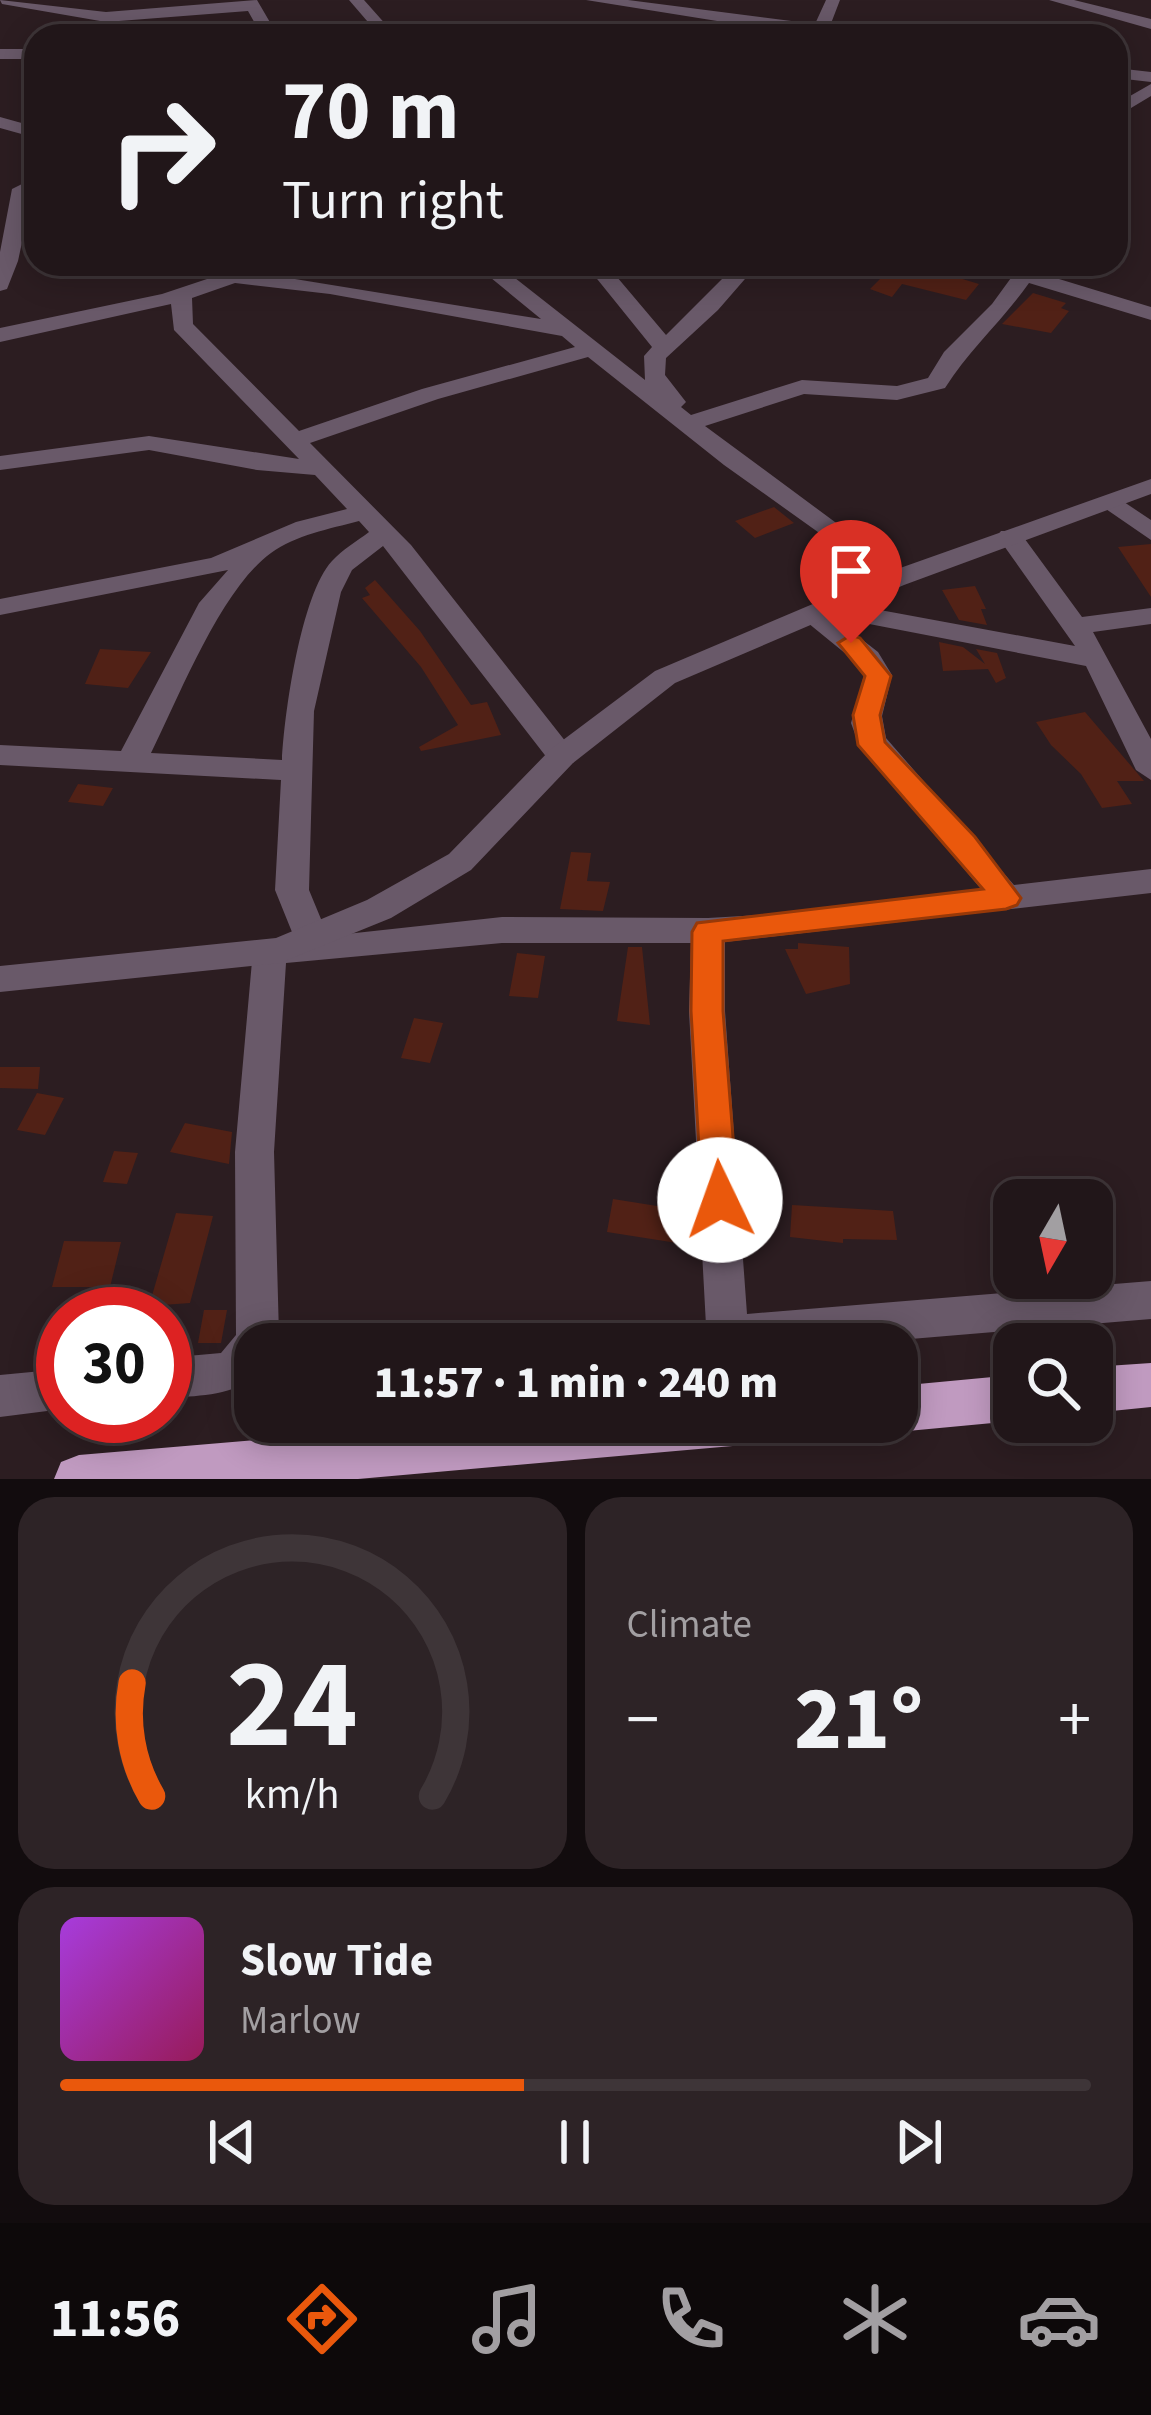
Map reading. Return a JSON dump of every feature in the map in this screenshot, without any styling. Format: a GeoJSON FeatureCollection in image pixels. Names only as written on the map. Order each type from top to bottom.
{"type":"FeatureCollection","features":[{"type":"Feature","properties":{"kind":"highway"},"geometry":{"type":"LineString","coordinates":[[1113,1388],[1151,1385]]}},
{"type":"Feature","properties":{"kind":"highway"},"geometry":{"type":"LineString","coordinates":[[918,1407],[993,1400]]}},
{"type":"Feature","properties":{"kind":"highway"},"geometry":{"type":"LineString","coordinates":[[79,1479],[499,1443]]}},
{"type":"Feature","properties":{"kind":"street"},"geometry":{"type":"LineString","coordinates":[[2,0],[85,15],[150,17],[251,3]]}},
{"type":"Feature","properties":{"kind":"street"},"geometry":{"type":"LineString","coordinates":[[356,0],[377,24]]}},
{"type":"Feature","properties":{"kind":"street"},"geometry":{"type":"LineString","coordinates":[[593,0],[758,24]]}},
{"type":"Feature","properties":{"kind":"street"},"geometry":{"type":"LineString","coordinates":[[1055,0],[1151,23]]}},
{"type":"Feature","properties":{"kind":"street"},"geometry":{"type":"LineString","coordinates":[[0,285],[14,211],[24,188]]}},
{"type":"Feature","properties":{"kind":"street"},"geometry":{"type":"LineString","coordinates":[[219,276],[330,288],[567,330]]}},
{"type":"Feature","properties":{"kind":"street"},"geometry":{"type":"LineString","coordinates":[[0,335],[182,293],[234,276]]}},
{"type":"Feature","properties":{"kind":"street"},"geometry":{"type":"LineString","coordinates":[[499,276],[896,579]]}},
{"type":"Feature","properties":{"kind":"street"},"geometry":{"type":"LineString","coordinates":[[605,276],[663,346]]}},
{"type":"Feature","properties":{"kind":"street"},"geometry":{"type":"LineString","coordinates":[[681,419],[652,368],[663,346],[712,306],[738,276]]}},
{"type":"Feature","properties":{"kind":"street"},"geometry":{"type":"LineString","coordinates":[[681,419],[802,387],[897,393],[937,383],[952,357],[1000,309],[1022,276]]}},
{"type":"Feature","properties":{"kind":"street"},"geometry":{"type":"LineString","coordinates":[[1046,276],[1151,314]]}},
{"type":"Feature","properties":{"kind":"street"},"geometry":{"type":"LineString","coordinates":[[182,293],[182,325],[375,522],[562,756]]}},
{"type":"Feature","properties":{"kind":"street"},"geometry":{"type":"LineString","coordinates":[[296,440],[430,394],[592,350]]}},
{"type":"Feature","properties":{"kind":"street"},"geometry":{"type":"LineString","coordinates":[[0,463],[149,443],[257,463],[325,469]]}},
{"type":"Feature","properties":{"kind":"street"},"geometry":{"type":"LineString","coordinates":[[287,946],[379,909],[460,862],[562,756],[665,677],[896,579],[1151,486]]}},
{"type":"Feature","properties":{"kind":"street"},"geometry":{"type":"LineString","coordinates":[[1112,502],[1151,532]]}},
{"type":"Feature","properties":{"kind":"street"},"geometry":{"type":"LineString","coordinates":[[0,607],[215,565],[305,526],[375,522]]}},
{"type":"Feature","properties":{"kind":"street"},"geometry":{"type":"LineString","coordinates":[[192,1377],[225,1375],[248,1358],[260,1329],[251,1177],[258,1045],[287,946],[299,711],[328,592],[341,566],[375,522]]}},
{"type":"Feature","properties":{"kind":"street"},"geometry":{"type":"LineString","coordinates":[[1010,536],[1098,660],[1151,770]]}},
{"type":"Feature","properties":{"kind":"street"},"geometry":{"type":"LineString","coordinates":[[131,762],[213,603],[263,547]]}},
{"type":"Feature","properties":{"kind":"street"},"geometry":{"type":"LineString","coordinates":[[819,611],[1098,660]]}},
{"type":"Feature","properties":{"kind":"street"},"geometry":{"type":"LineString","coordinates":[[819,611],[868,658],[878,676],[866,715],[872,745],[965,844],[1006,898]]}},
{"type":"Feature","properties":{"kind":"street"},"geometry":{"type":"LineString","coordinates":[[1076,626],[1151,616]]}},
{"type":"Feature","properties":{"kind":"street"},"geometry":{"type":"LineString","coordinates":[[0,755],[296,771]]}},
{"type":"Feature","properties":{"kind":"street"},"geometry":{"type":"LineString","coordinates":[[0,979],[287,946],[549,928],[708,932],[1151,881]]}},
{"type":"Feature","properties":{"kind":"street"},"geometry":{"type":"LineString","coordinates":[[708,932],[707,1011],[727,1323]]}},
{"type":"Feature","properties":{"kind":"street"},"geometry":{"type":"LineString","coordinates":[[908,1323],[1151,1300]]}},
{"type":"Feature","properties":{"kind":"street"},"geometry":{"type":"LineString","coordinates":[[0,1396],[36,1392]]}},
{"type":"Feature","properties":{"kind":"building"},"geometry":{"type":"Polygon","coordinates":[[[868,276],[953,276],[979,284],[966,300],[902,284],[892,297],[870,289],[880,279],[868,276]]]}},
{"type":"Feature","properties":{"kind":"building"},"geometry":{"type":"Polygon","coordinates":[[[1033,293],[1066,303],[1061,308],[1069,311],[1051,333],[1002,324],[1033,293]]]}},
{"type":"Feature","properties":{"kind":"building"},"geometry":{"type":"Polygon","coordinates":[[[774,507],[794,523],[755,538],[735,521],[774,507]]]}},
{"type":"Feature","properties":{"kind":"building"},"geometry":{"type":"Polygon","coordinates":[[[1151,544],[1151,597],[1118,547],[1151,544]]]}},
{"type":"Feature","properties":{"kind":"building"},"geometry":{"type":"Polygon","coordinates":[[[375,580],[420,631],[471,705],[487,702],[501,735],[421,751],[419,747],[458,725],[421,667],[362,598],[370,595],[365,588],[375,580]]]}},
{"type":"Feature","properties":{"kind":"building"},"geometry":{"type":"Polygon","coordinates":[[[975,586],[986,609],[981,609],[987,625],[959,620],[942,590],[975,586]]]}},
{"type":"Feature","properties":{"kind":"building"},"geometry":{"type":"Polygon","coordinates":[[[939,642],[963,647],[985,664],[976,649],[997,653],[1006,678],[996,683],[988,669],[943,671],[939,642]]]}},
{"type":"Feature","properties":{"kind":"building"},"geometry":{"type":"Polygon","coordinates":[[[100,649],[151,652],[128,688],[85,684],[100,649]]]}},
{"type":"Feature","properties":{"kind":"building"},"geometry":{"type":"Polygon","coordinates":[[[1085,712],[1144,781],[1117,781],[1132,804],[1102,808],[1081,774],[1051,745],[1036,722],[1085,712]]]}},
{"type":"Feature","properties":{"kind":"building"},"geometry":{"type":"Polygon","coordinates":[[[78,784],[113,788],[103,806],[68,802],[78,784]]]}},
{"type":"Feature","properties":{"kind":"building"},"geometry":{"type":"Polygon","coordinates":[[[571,852],[591,853],[587,881],[610,882],[603,911],[560,909],[571,852]]]}},
{"type":"Feature","properties":{"kind":"building"},"geometry":{"type":"Polygon","coordinates":[[[798,943],[849,947],[850,984],[806,994],[785,949],[798,949],[798,943]]]}},
{"type":"Feature","properties":{"kind":"building"},"geometry":{"type":"Polygon","coordinates":[[[628,947],[642,947],[650,1025],[617,1021],[628,947]]]}},
{"type":"Feature","properties":{"kind":"building"},"geometry":{"type":"Polygon","coordinates":[[[517,953],[545,956],[538,998],[509,996],[517,953]]]}},
{"type":"Feature","properties":{"kind":"building"},"geometry":{"type":"Polygon","coordinates":[[[414,1018],[443,1023],[430,1063],[401,1058],[414,1018]]]}},
{"type":"Feature","properties":{"kind":"building"},"geometry":{"type":"Polygon","coordinates":[[[0,1067],[40,1067],[38,1089],[0,1088],[0,1067]]]}},
{"type":"Feature","properties":{"kind":"building"},"geometry":{"type":"Polygon","coordinates":[[[37,1093],[64,1098],[45,1135],[17,1130],[37,1093]]]}},
{"type":"Feature","properties":{"kind":"building"},"geometry":{"type":"Polygon","coordinates":[[[185,1123],[232,1132],[229,1164],[170,1152],[185,1123]]]}},
{"type":"Feature","properties":{"kind":"building"},"geometry":{"type":"Polygon","coordinates":[[[114,1151],[138,1153],[127,1184],[103,1182],[114,1151]]]}},
{"type":"Feature","properties":{"kind":"building"},"geometry":{"type":"Polygon","coordinates":[[[613,1199],[695,1212],[696,1246],[607,1232],[613,1199]]]}},
{"type":"Feature","properties":{"kind":"building"},"geometry":{"type":"Polygon","coordinates":[[[792,1205],[893,1211],[897,1240],[843,1239],[843,1243],[790,1237],[792,1205]]]}},
{"type":"Feature","properties":{"kind":"building"},"geometry":{"type":"Polygon","coordinates":[[[176,1213],[213,1216],[192,1295],[192,1287],[155,1287],[176,1213]]]}},
{"type":"Feature","properties":{"kind":"building"},"geometry":{"type":"Polygon","coordinates":[[[64,1241],[121,1242],[110,1287],[52,1287],[64,1241]]]}},
{"type":"Feature","properties":{"kind":"building"},"geometry":{"type":"Polygon","coordinates":[[[204,1310],[227,1310],[221,1343],[198,1343],[204,1310]]]}},
{"type":"Feature","properties":{"kind":"route"},"geometry":{"type":"LineString","coordinates":[[720,1200],[707,1011],[708,932],[1006,898],[965,844],[872,745],[866,715],[878,676],[868,658],[851,643]]}}]}
